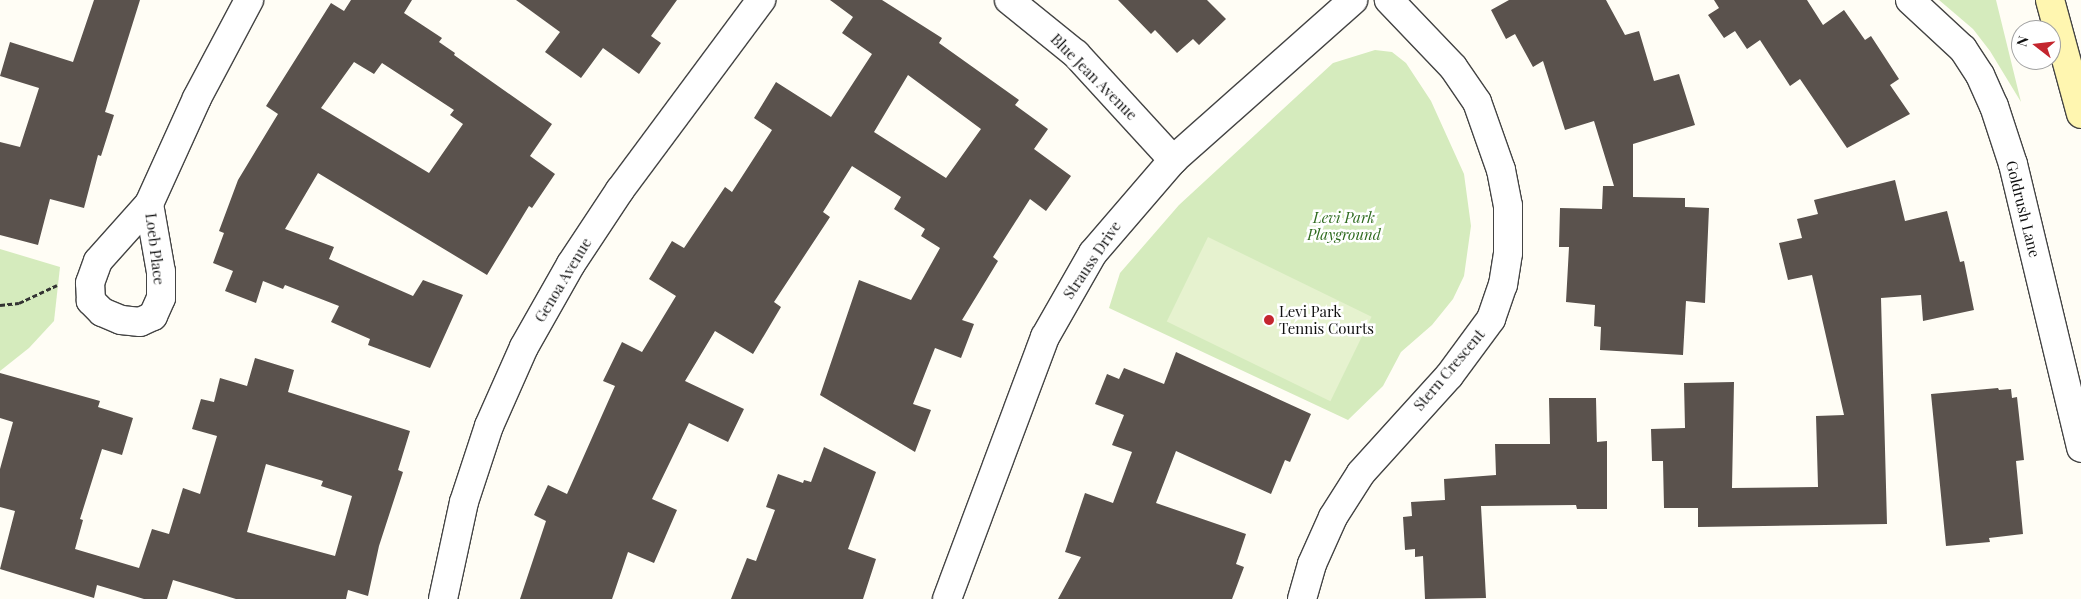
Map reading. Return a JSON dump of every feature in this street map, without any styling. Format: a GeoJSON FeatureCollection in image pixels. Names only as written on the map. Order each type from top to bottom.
{"type":"FeatureCollection","features":[{"type":"Feature","properties":{"kind":"main road"},"geometry":{"type":"LineString","coordinates":[[2050,0],[2081,114]]}},
{"type":"Feature","properties":{"kind":"street","name":"Loeb Place"},"geometry":{"type":"LineString","coordinates":[[149,204],[161,272],[161,298],[153,316],[140,322],[121,320],[102,312],[91,301],[90,282],[98,261],[149,204],[197,98],[249,0]]}},
{"type":"Feature","properties":{"kind":"street","name":"Genoa Avenue"},"geometry":{"type":"LineString","coordinates":[[444,599],[464,502],[489,426],[524,347],[571,264],[615,198],[761,0]]}},
{"type":"Feature","properties":{"kind":"street","name":"Blue Jean Avenue"},"geometry":{"type":"LineString","coordinates":[[1009,0],[1076,54],[1172,160]]}},
{"type":"Feature","properties":{"kind":"street","name":"Strauss Drive"},"geometry":{"type":"LineString","coordinates":[[947,599],[1045,337],[1064,299],[1098,246],[1172,160],[1353,0]]}},
{"type":"Feature","properties":{"kind":"street","name":"Stern Crescent"},"geometry":{"type":"LineString","coordinates":[[1302,599],[1312,564],[1334,517],[1361,473],[1449,376],[1491,319],[1503,285],[1508,253],[1508,206],[1501,170],[1477,102],[1453,67],[1389,0]]}},
{"type":"Feature","properties":{"kind":"street","name":"Goldrush Lane"},"geometry":{"type":"LineString","coordinates":[[1910,0],[1963,49],[1980,75],[1994,106],[2013,164],[2081,448]]}},
{"type":"Feature","properties":{"kind":"path"},"geometry":{"type":"LineString","coordinates":[[0,304],[19,303],[36,296],[98,261]]}},
{"type":"Feature","properties":{"kind":"green space"},"geometry":{"type":"Polygon","coordinates":[[[1939,0],[1996,0],[2011,61],[2011,70],[2013,70],[2021,102],[1990,51],[1973,29],[1939,0]]]}},
{"type":"Feature","properties":{"kind":"green space","name":"Levi Park Playground"},"geometry":{"type":"Polygon","coordinates":[[[1375,50],[1392,52],[1406,63],[1431,101],[1464,174],[1471,226],[1464,276],[1453,299],[1432,325],[1401,352],[1383,386],[1348,420],[1109,308],[1120,273],[1179,205],[1333,63],[1375,50]]]}},
{"type":"Feature","properties":{"kind":"green space","name":"Levi Park Tennis Courts"},"geometry":{"type":"Polygon","coordinates":[[[1208,237],[1372,317],[1330,401],[1167,321],[1208,237]]]}},
{"type":"Feature","properties":{"kind":"green space"},"geometry":{"type":"Polygon","coordinates":[[[0,249],[60,267],[54,321],[29,348],[0,371],[0,249]]]}},
{"type":"Feature","properties":{"kind":"building"},"geometry":{"type":"Polygon","coordinates":[[[94,0],[140,0],[105,112],[114,115],[101,156],[98,155],[84,208],[50,199],[38,245],[0,235],[0,142],[20,147],[39,88],[0,76],[10,42],[73,62],[94,0]]]}},
{"type":"Feature","properties":{"kind":"building"},"geometry":{"type":"Polygon","coordinates":[[[351,0],[412,0],[404,13],[442,38],[439,42],[455,53],[454,55],[552,124],[530,156],[555,174],[532,208],[529,206],[487,275],[318,173],[285,229],[334,247],[329,259],[413,296],[423,280],[463,295],[430,368],[368,345],[370,339],[331,322],[339,306],[285,285],[283,289],[263,281],[256,303],[225,291],[233,271],[213,263],[224,233],[219,231],[238,180],[278,114],[266,106],[331,3],[344,11],[351,0]],[[354,62],[321,108],[429,173],[463,124],[450,115],[454,110],[382,63],[374,74],[354,62]]]}},
{"type":"Feature","properties":{"kind":"building"},"geometry":{"type":"Polygon","coordinates":[[[516,0],[677,0],[651,36],[661,43],[639,74],[603,48],[581,78],[545,52],[560,32],[516,0]]]}},
{"type":"Feature","properties":{"kind":"building"},"geometry":{"type":"Polygon","coordinates":[[[830,0],[882,0],[942,38],[939,43],[1019,100],[1015,105],[1048,129],[1034,149],[1071,176],[1046,211],[1030,199],[993,257],[998,261],[962,320],[974,324],[961,358],[935,348],[913,404],[931,410],[915,452],[820,395],[859,280],[911,300],[940,248],[921,236],[925,229],[894,209],[901,197],[852,166],[823,212],[830,217],[774,302],[781,307],[753,354],[715,331],[685,381],[744,409],[728,442],[689,423],[652,499],[677,510],[654,563],[628,552],[612,599],[520,599],[546,521],[534,515],[548,485],[567,494],[615,386],[603,381],[622,342],[642,352],[676,296],[649,279],[672,241],[684,248],[725,187],[732,192],[772,130],[754,118],[776,82],[831,117],[872,54],[842,33],[853,17],[830,0]],[[908,75],[874,132],[946,178],[981,129],[908,75]]]}},
{"type":"Feature","properties":{"kind":"building"},"geometry":{"type":"Polygon","coordinates":[[[1118,0],[1207,0],[1226,19],[1199,45],[1193,39],[1177,53],[1155,30],[1151,34],[1118,0]]]}},
{"type":"Feature","properties":{"kind":"building"},"geometry":{"type":"Polygon","coordinates":[[[1509,0],[1606,0],[1625,35],[1639,31],[1654,81],[1679,74],[1695,125],[1633,144],[1633,197],[1685,198],[1685,207],[1709,208],[1705,303],[1686,301],[1683,355],[1600,350],[1601,327],[1594,326],[1595,305],[1566,302],[1569,247],[1559,247],[1560,208],[1602,209],[1603,186],[1614,186],[1594,121],[1565,130],[1543,61],[1533,67],[1515,34],[1506,39],[1491,10],[1509,0]]]}},
{"type":"Feature","properties":{"kind":"building"},"geometry":{"type":"Polygon","coordinates":[[[1714,0],[1807,0],[1823,25],[1844,10],[1865,40],[1871,36],[1899,79],[1890,85],[1910,114],[1847,148],[1800,79],[1790,86],[1760,40],[1747,49],[1735,31],[1724,38],[1708,15],[1719,8],[1714,0]]]}},
{"type":"Feature","properties":{"kind":"building"},"geometry":{"type":"Polygon","coordinates":[[[1895,180],[1905,221],[1947,211],[1960,262],[1964,261],[1974,310],[1923,321],[1921,295],[1881,298],[1887,524],[1698,527],[1698,508],[1664,508],[1663,461],[1652,461],[1651,429],[1685,428],[1684,383],[1734,382],[1732,488],[1818,487],[1816,416],[1844,415],[1812,275],[1788,280],[1779,243],[1802,238],[1797,219],[1818,214],[1814,200],[1895,180]]]}},
{"type":"Feature","properties":{"kind":"building"},"geometry":{"type":"Polygon","coordinates":[[[1176,352],[1311,414],[1290,462],[1285,460],[1271,494],[1176,451],[1156,503],[1246,534],[1236,564],[1244,567],[1232,599],[1058,599],[1081,557],[1065,552],[1085,493],[1113,503],[1132,452],[1112,445],[1124,415],[1095,404],[1107,374],[1119,379],[1124,368],[1164,384],[1176,352]]]}},
{"type":"Feature","properties":{"kind":"building"},"geometry":{"type":"Polygon","coordinates":[[[255,358],[294,370],[288,392],[410,431],[398,470],[403,472],[379,546],[368,596],[348,590],[346,599],[236,599],[173,580],[167,599],[144,599],[97,585],[94,598],[0,569],[15,511],[0,507],[0,469],[13,422],[0,418],[0,373],[100,401],[98,407],[133,418],[122,455],[102,449],[80,519],[83,520],[75,549],[139,568],[152,529],[169,534],[183,488],[200,494],[217,436],[192,429],[201,399],[214,402],[220,378],[247,386],[255,358]],[[266,464],[247,532],[335,556],[352,496],[321,486],[323,481],[266,464]]]}},
{"type":"Feature","properties":{"kind":"building"},"geometry":{"type":"Polygon","coordinates":[[[1998,388],[1999,390],[2011,389],[2012,398],[2017,397],[2024,460],[2016,461],[2023,534],[1989,538],[1990,542],[1946,546],[1931,394],[1998,388]]]}},
{"type":"Feature","properties":{"kind":"building"},"geometry":{"type":"Polygon","coordinates":[[[1549,398],[1596,398],[1597,442],[1607,441],[1607,509],[1577,509],[1576,505],[1481,506],[1486,598],[1425,599],[1423,556],[1415,557],[1415,549],[1405,550],[1403,517],[1412,516],[1411,502],[1445,500],[1444,479],[1496,475],[1495,444],[1550,444],[1549,398]]]}},
{"type":"Feature","properties":{"kind":"building"},"geometry":{"type":"Polygon","coordinates":[[[824,447],[876,472],[848,549],[876,559],[863,599],[731,599],[747,558],[756,561],[775,510],[766,507],[778,474],[803,483],[804,480],[811,482],[824,447]]]}},
{"type":"Feature","properties":{"kind":"place","name":"Levi Park Tennis Courts"},"geometry":{"type":"Point","coordinates":[1269,320]}}]}
